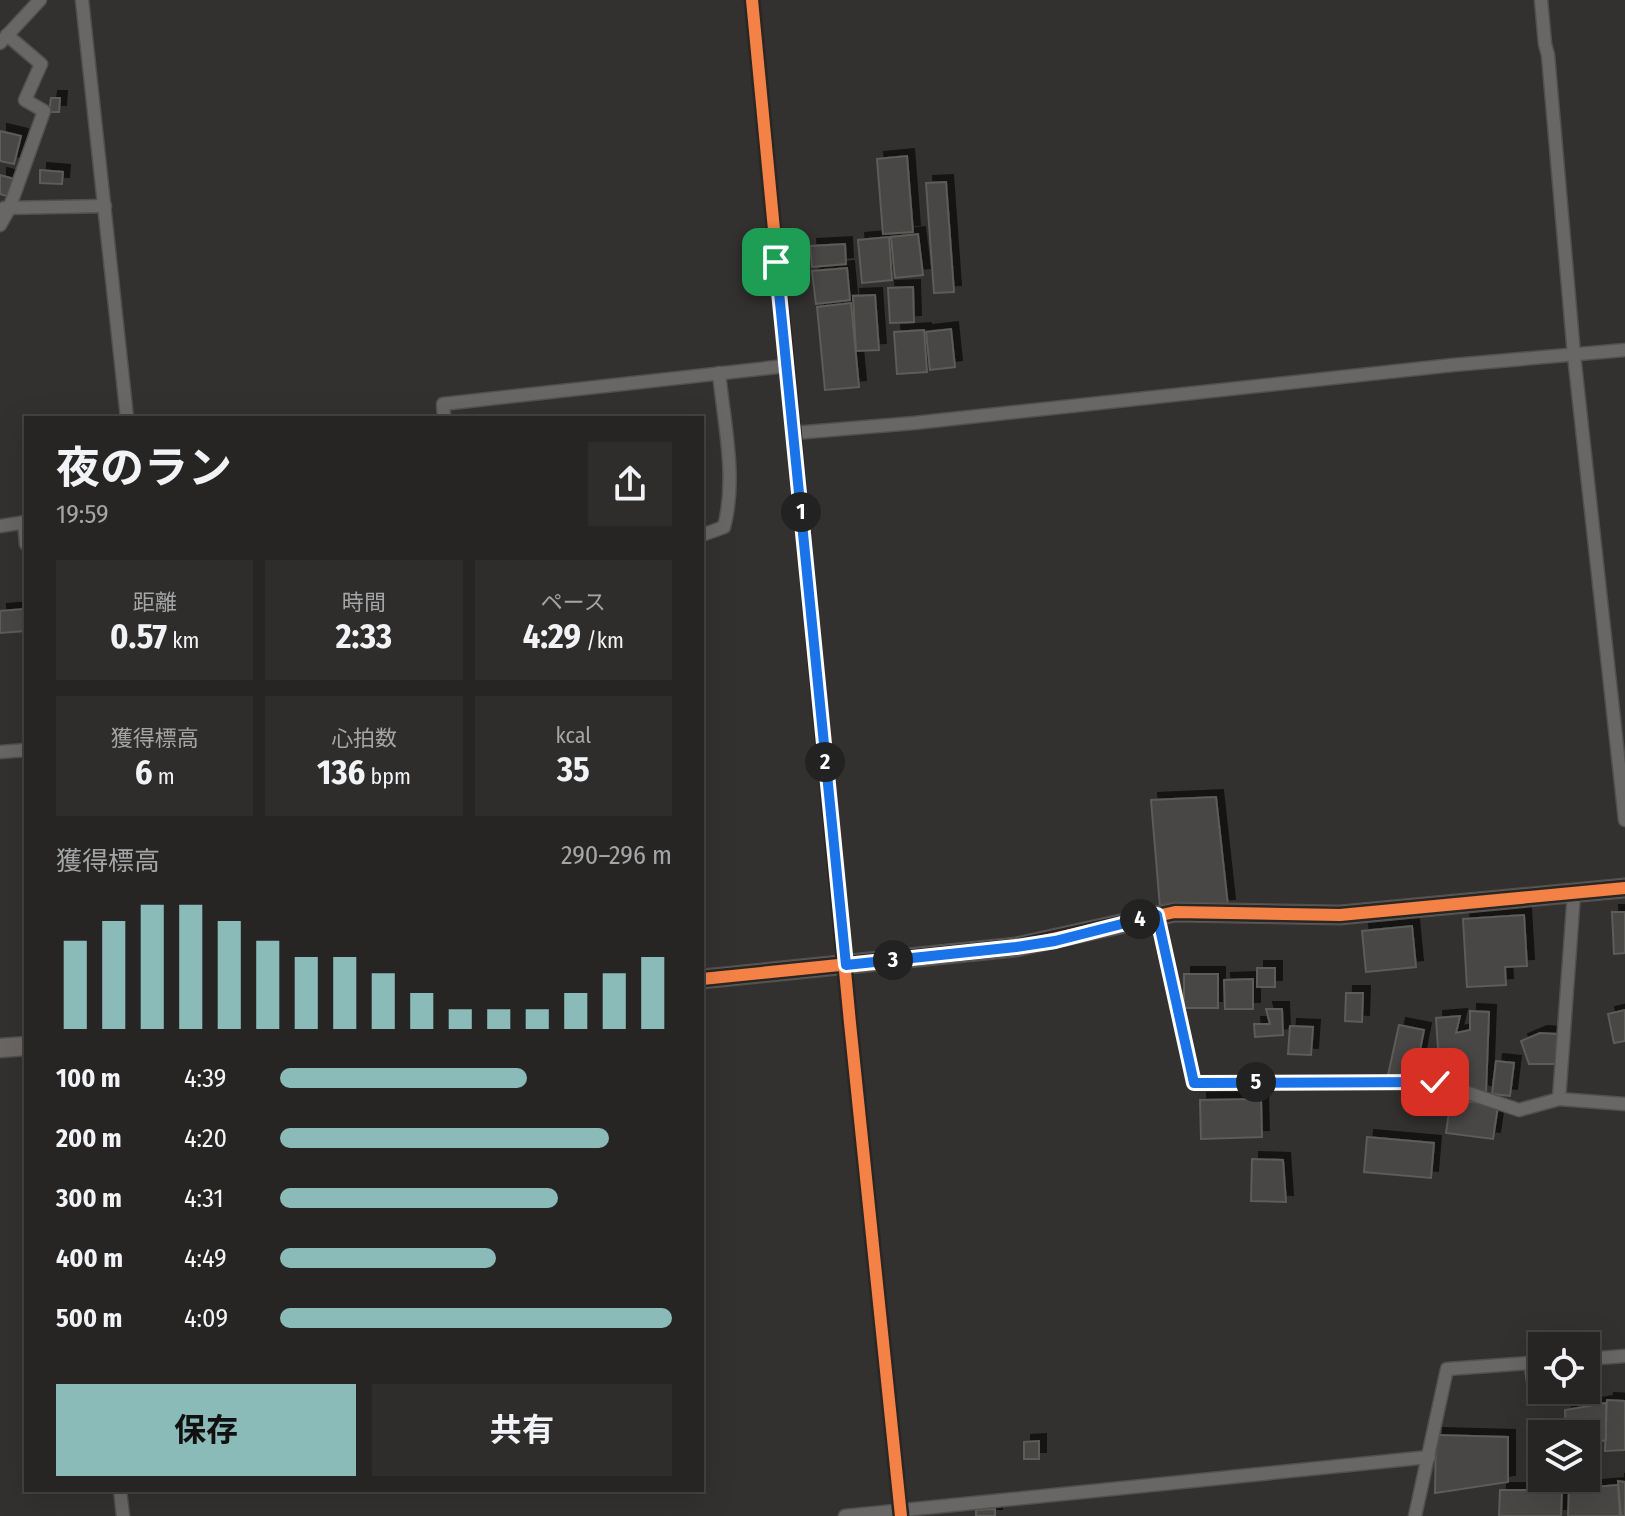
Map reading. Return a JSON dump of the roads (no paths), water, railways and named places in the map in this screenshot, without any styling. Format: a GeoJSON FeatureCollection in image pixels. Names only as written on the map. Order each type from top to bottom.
{"type":"FeatureCollection","features":[{"type":"Feature","properties":{"kind":"street"},"geometry":{"type":"LineString","coordinates":[[0,225],[44,111],[25,100],[41,64],[4,39],[40,0]]}},
{"type":"Feature","properties":{"kind":"street"},"geometry":{"type":"LineString","coordinates":[[82,0],[127,416]]}},
{"type":"Feature","properties":{"kind":"street"},"geometry":{"type":"LineString","coordinates":[[752,0],[900,1513]]}},
{"type":"Feature","properties":{"kind":"street"},"geometry":{"type":"LineString","coordinates":[[1541,0],[1574,355],[1625,820]]}},
{"type":"Feature","properties":{"kind":"street"},"geometry":{"type":"LineString","coordinates":[[4,208],[105,206]]}},
{"type":"Feature","properties":{"kind":"street"},"geometry":{"type":"LineString","coordinates":[[794,433],[1625,350]]}},
{"type":"Feature","properties":{"kind":"street"},"geometry":{"type":"LineString","coordinates":[[444,416],[443,404],[786,366]]}},
{"type":"Feature","properties":{"kind":"street"},"geometry":{"type":"LineString","coordinates":[[704,534],[724,527],[729,508],[729,471],[719,373]]}},
{"type":"Feature","properties":{"kind":"street"},"geometry":{"type":"LineString","coordinates":[[0,526],[24,522]]}},
{"type":"Feature","properties":{"kind":"street"},"geometry":{"type":"LineString","coordinates":[[0,752],[24,750]]}},
{"type":"Feature","properties":{"kind":"street"},"geometry":{"type":"LineString","coordinates":[[704,979],[1016,947],[1055,941],[1157,915],[1200,912],[1340,915],[1625,888]]}},
{"type":"Feature","properties":{"kind":"street"},"geometry":{"type":"LineString","coordinates":[[1559,1099],[1574,893]]}},
{"type":"Feature","properties":{"kind":"street"},"geometry":{"type":"LineString","coordinates":[[1157,915],[1194,1083],[1435,1082],[1519,1110],[1559,1099],[1625,1104]]}},
{"type":"Feature","properties":{"kind":"street"},"geometry":{"type":"LineString","coordinates":[[0,1048],[24,1046]]}},
{"type":"Feature","properties":{"kind":"street"},"geometry":{"type":"LineString","coordinates":[[1600,1358],[1625,1356]]}},
{"type":"Feature","properties":{"kind":"street"},"geometry":{"type":"LineString","coordinates":[[1415,1516],[1447,1369],[1528,1363]]}},
{"type":"Feature","properties":{"kind":"street"},"geometry":{"type":"LineString","coordinates":[[845,1516],[900,1513],[1429,1457]]}},
{"type":"Feature","properties":{"kind":"street"},"geometry":{"type":"LineString","coordinates":[[120,1492],[123,1516]]}}]}
